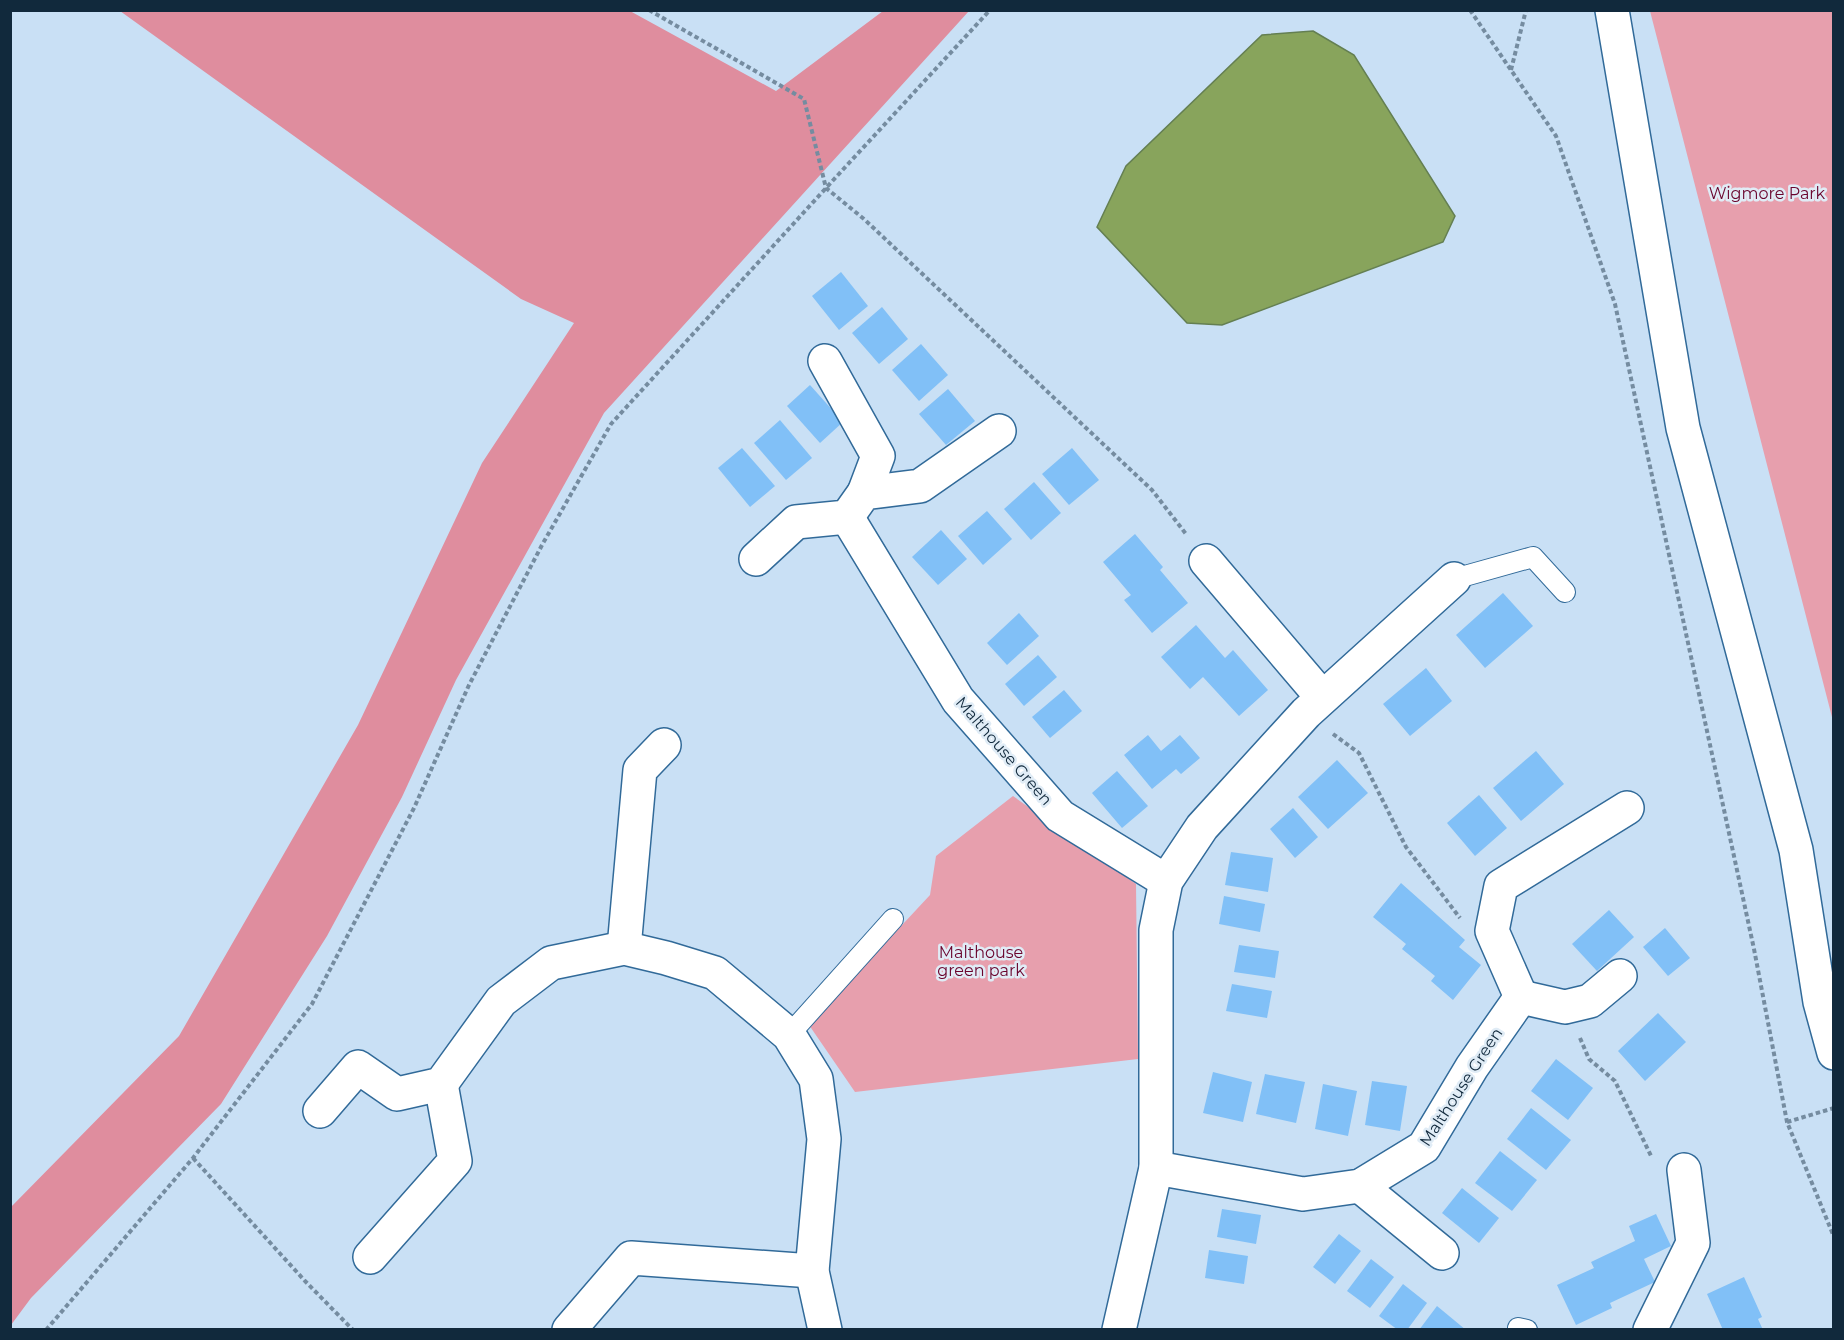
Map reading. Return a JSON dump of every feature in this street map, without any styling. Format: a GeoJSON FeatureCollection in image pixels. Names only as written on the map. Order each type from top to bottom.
{"type":"FeatureCollection","features":[{"type":"Feature","properties":{"kind":"street"},"geometry":{"type":"LineString","coordinates":[[1612,10],[1683,428],[1796,850],[1820,1002],[1833,1053]]}},
{"type":"Feature","properties":{"kind":"street"},"geometry":{"type":"LineString","coordinates":[[825,361],[878,456],[856,505]]}},
{"type":"Feature","properties":{"kind":"street"},"geometry":{"type":"LineString","coordinates":[[756,559],[796,522],[920,486],[999,431]]}},
{"type":"Feature","properties":{"kind":"street","name":"Malthouse Green"},"geometry":{"type":"LineString","coordinates":[[856,505],[958,700],[1060,816],[1166,881]]}},
{"type":"Feature","properties":{"kind":"street"},"geometry":{"type":"LineString","coordinates":[[1206,561],[1314,705]]}},
{"type":"Feature","properties":{"kind":"street"},"geometry":{"type":"LineString","coordinates":[[1119,1329],[1156,1168],[1156,930],[1166,881],[1202,826],[1314,705],[1454,579]]}},
{"type":"Feature","properties":{"kind":"street"},"geometry":{"type":"LineString","coordinates":[[624,948],[640,770],[664,745]]}},
{"type":"Feature","properties":{"kind":"street"},"geometry":{"type":"LineString","coordinates":[[1620,976],[1590,1001],[1565,1007],[1521,997],[1492,931],[1501,886],[1627,808]]}},
{"type":"Feature","properties":{"kind":"street"},"geometry":{"type":"LineString","coordinates":[[320,1111],[358,1067],[397,1094],[441,1084],[501,1001],[552,963],[624,948],[715,973],[789,1035],[816,1079],[824,1139],[812,1271],[825,1329]]}},
{"type":"Feature","properties":{"kind":"street","name":"Malthouse Green"},"geometry":{"type":"LineString","coordinates":[[1156,1168],[1303,1194],[1360,1185],[1424,1147],[1472,1066],[1521,997]]}},
{"type":"Feature","properties":{"kind":"street"},"geometry":{"type":"LineString","coordinates":[[370,1257],[454,1161],[441,1084]]}},
{"type":"Feature","properties":{"kind":"street"},"geometry":{"type":"LineString","coordinates":[[1650,1329],[1693,1243],[1684,1170]]}},
{"type":"Feature","properties":{"kind":"street"},"geometry":{"type":"LineString","coordinates":[[1360,1185],[1442,1253]]}},
{"type":"Feature","properties":{"kind":"street"},"geometry":{"type":"LineString","coordinates":[[569,1329],[631,1258],[812,1271]]}},
{"type":"Feature","properties":{"kind":"lane"},"geometry":{"type":"LineString","coordinates":[[1454,579],[1533,557],[1565,592]]}},
{"type":"Feature","properties":{"kind":"lane"},"geometry":{"type":"LineString","coordinates":[[789,1035],[893,918]]}},
{"type":"Feature","properties":{"kind":"path"},"geometry":{"type":"LineString","coordinates":[[649,10],[804,99],[826,188],[864,219],[1152,490],[1206,561]]}},
{"type":"Feature","properties":{"kind":"path"},"geometry":{"type":"LineString","coordinates":[[46,1329],[194,1158],[312,1004],[414,808],[469,685],[542,545],[611,424],[990,10]]}},
{"type":"Feature","properties":{"kind":"path"},"geometry":{"type":"LineString","coordinates":[[1470,10],[1556,136],[1615,304],[1754,949],[1787,1122],[1833,1237]]}},
{"type":"Feature","properties":{"kind":"path"},"geometry":{"type":"LineString","coordinates":[[1511,70],[1526,10]]}},
{"type":"Feature","properties":{"kind":"path"},"geometry":{"type":"LineString","coordinates":[[1314,705],[1359,753],[1406,847],[1473,934],[1492,931]]}},
{"type":"Feature","properties":{"kind":"path"},"geometry":{"type":"LineString","coordinates":[[1565,1007],[1589,1059],[1615,1081],[1658,1170],[1684,1170]]}},
{"type":"Feature","properties":{"kind":"path"},"geometry":{"type":"LineString","coordinates":[[1787,1122],[1833,1108]]}},
{"type":"Feature","properties":{"kind":"path"},"geometry":{"type":"LineString","coordinates":[[194,1158],[304,1281],[353,1329]]}},
{"type":"Feature","properties":{"kind":"green space","name":"Wigmore Park"},"geometry":{"type":"Polygon","coordinates":[[[1650,11],[1833,11],[1833,721],[1673,100],[1650,11]]]}},
{"type":"Feature","properties":{"kind":"green space","name":"Malthouse green park"},"geometry":{"type":"Polygon","coordinates":[[[1013,796],[1136,884],[1138,1059],[855,1092],[809,1025],[930,895],[936,856],[1013,796]]]}},
{"type":"Feature","properties":{"kind":"shaded area"},"geometry":{"type":"Polygon","coordinates":[[[120,11],[630,11],[776,91],[883,11],[969,11],[604,413],[456,680],[402,797],[327,936],[221,1104],[31,1298],[11,1325],[11,1207],[179,1036],[358,725],[482,463],[574,323],[521,299],[120,11]]]}},
{"type":"Feature","properties":{"kind":"shaded area"},"geometry":{"type":"Polygon","coordinates":[[[1313,31],[1354,55],[1455,216],[1443,242],[1222,325],[1187,323],[1097,227],[1126,166],[1262,35],[1313,31]]]}},
{"type":"Feature","properties":{"kind":"building"},"geometry":{"type":"Polygon","coordinates":[[[841,272],[868,306],[839,330],[812,296],[841,272]]]}},
{"type":"Feature","properties":{"kind":"building"},"geometry":{"type":"Polygon","coordinates":[[[882,307],[908,339],[879,364],[852,333],[882,307]]]}},
{"type":"Feature","properties":{"kind":"building"},"geometry":{"type":"Polygon","coordinates":[[[921,344],[948,375],[919,401],[892,370],[921,344]]]}},
{"type":"Feature","properties":{"kind":"building"},"geometry":{"type":"Polygon","coordinates":[[[810,385],[843,422],[820,443],[787,406],[810,385]]]}},
{"type":"Feature","properties":{"kind":"building"},"geometry":{"type":"Polygon","coordinates":[[[948,389],[975,421],[946,445],[919,414],[948,389]]]}},
{"type":"Feature","properties":{"kind":"building"},"geometry":{"type":"Polygon","coordinates":[[[780,420],[812,458],[786,480],[754,443],[780,420]]]}},
{"type":"Feature","properties":{"kind":"building"},"geometry":{"type":"Polygon","coordinates":[[[742,448],[775,486],[750,507],[718,468],[742,448]]]}},
{"type":"Feature","properties":{"kind":"building"},"geometry":{"type":"Polygon","coordinates":[[[1072,448],[1099,480],[1069,505],[1042,474],[1072,448]]]}},
{"type":"Feature","properties":{"kind":"building"},"geometry":{"type":"Polygon","coordinates":[[[1034,482],[1061,513],[1031,540],[1004,509],[1034,482]]]}},
{"type":"Feature","properties":{"kind":"building"},"geometry":{"type":"Polygon","coordinates":[[[987,511],[1012,539],[983,565],[958,536],[987,511]]]}},
{"type":"Feature","properties":{"kind":"building"},"geometry":{"type":"Polygon","coordinates":[[[941,530],[967,559],[938,585],[912,557],[941,530]]]}},
{"type":"Feature","properties":{"kind":"building"},"geometry":{"type":"Polygon","coordinates":[[[1135,534],[1163,567],[1160,570],[1188,603],[1152,633],[1124,600],[1131,595],[1103,562],[1135,534]]]}},
{"type":"Feature","properties":{"kind":"building"},"geometry":{"type":"Polygon","coordinates":[[[1503,593],[1533,626],[1485,668],[1456,635],[1503,593]]]}},
{"type":"Feature","properties":{"kind":"building"},"geometry":{"type":"Polygon","coordinates":[[[1019,613],[1039,636],[1007,665],[987,643],[1019,613]]]}},
{"type":"Feature","properties":{"kind":"building"},"geometry":{"type":"Polygon","coordinates":[[[1196,625],[1225,658],[1233,650],[1268,690],[1239,716],[1203,677],[1190,689],[1161,657],[1196,625]]]}},
{"type":"Feature","properties":{"kind":"building"},"geometry":{"type":"Polygon","coordinates":[[[1038,655],[1057,677],[1024,706],[1005,684],[1038,655]]]}},
{"type":"Feature","properties":{"kind":"building"},"geometry":{"type":"Polygon","coordinates":[[[1426,668],[1452,701],[1410,736],[1383,704],[1426,668]]]}},
{"type":"Feature","properties":{"kind":"building"},"geometry":{"type":"Polygon","coordinates":[[[1064,690],[1082,711],[1050,738],[1032,717],[1064,690]]]}},
{"type":"Feature","properties":{"kind":"building"},"geometry":{"type":"Polygon","coordinates":[[[1148,735],[1161,751],[1180,735],[1200,758],[1181,774],[1176,769],[1152,789],[1124,755],[1148,735]]]}},
{"type":"Feature","properties":{"kind":"building"},"geometry":{"type":"Polygon","coordinates":[[[1536,751],[1564,784],[1521,821],[1493,788],[1536,751]]]}},
{"type":"Feature","properties":{"kind":"building"},"geometry":{"type":"Polygon","coordinates":[[[1337,760],[1368,793],[1328,829],[1298,797],[1337,760]]]}},
{"type":"Feature","properties":{"kind":"building"},"geometry":{"type":"Polygon","coordinates":[[[1117,771],[1148,806],[1122,828],[1092,793],[1117,771]]]}},
{"type":"Feature","properties":{"kind":"building"},"geometry":{"type":"Polygon","coordinates":[[[1479,795],[1507,828],[1475,856],[1447,823],[1479,795]]]}},
{"type":"Feature","properties":{"kind":"building"},"geometry":{"type":"Polygon","coordinates":[[[1293,808],[1318,837],[1295,858],[1270,829],[1293,808]]]}},
{"type":"Feature","properties":{"kind":"building"},"geometry":{"type":"Polygon","coordinates":[[[1231,852],[1273,858],[1268,892],[1225,885],[1231,852]]]}},
{"type":"Feature","properties":{"kind":"building"},"geometry":{"type":"Polygon","coordinates":[[[1401,883],[1465,940],[1459,947],[1481,965],[1453,1000],[1431,981],[1435,976],[1402,949],[1406,944],[1373,917],[1401,883]]]}},
{"type":"Feature","properties":{"kind":"building"},"geometry":{"type":"Polygon","coordinates":[[[1224,896],[1265,904],[1260,932],[1219,924],[1224,896]]]}},
{"type":"Feature","properties":{"kind":"building"},"geometry":{"type":"Polygon","coordinates":[[[1609,910],[1634,937],[1597,971],[1572,944],[1609,910]]]}},
{"type":"Feature","properties":{"kind":"building"},"geometry":{"type":"Polygon","coordinates":[[[1665,928],[1690,958],[1668,976],[1643,947],[1665,928]]]}},
{"type":"Feature","properties":{"kind":"building"},"geometry":{"type":"Polygon","coordinates":[[[1239,945],[1279,951],[1275,978],[1234,972],[1239,945]]]}},
{"type":"Feature","properties":{"kind":"building"},"geometry":{"type":"Polygon","coordinates":[[[1232,984],[1272,991],[1267,1018],[1226,1011],[1232,984]]]}},
{"type":"Feature","properties":{"kind":"building"},"geometry":{"type":"Polygon","coordinates":[[[1658,1013],[1686,1042],[1645,1081],[1618,1051],[1658,1013]]]}},
{"type":"Feature","properties":{"kind":"building"},"geometry":{"type":"Polygon","coordinates":[[[1556,1059],[1593,1088],[1568,1120],[1531,1091],[1556,1059]]]}},
{"type":"Feature","properties":{"kind":"building"},"geometry":{"type":"Polygon","coordinates":[[[1213,1072],[1252,1082],[1243,1122],[1203,1113],[1213,1072]]]}},
{"type":"Feature","properties":{"kind":"building"},"geometry":{"type":"Polygon","coordinates":[[[1265,1074],[1305,1082],[1296,1123],[1256,1114],[1265,1074]]]}},
{"type":"Feature","properties":{"kind":"building"},"geometry":{"type":"Polygon","coordinates":[[[1372,1081],[1407,1086],[1400,1131],[1365,1125],[1372,1081]]]}},
{"type":"Feature","properties":{"kind":"building"},"geometry":{"type":"Polygon","coordinates":[[[1323,1084],[1357,1091],[1348,1136],[1315,1129],[1323,1084]]]}},
{"type":"Feature","properties":{"kind":"building"},"geometry":{"type":"Polygon","coordinates":[[[1531,1108],[1571,1140],[1546,1170],[1507,1139],[1531,1108]]]}},
{"type":"Feature","properties":{"kind":"building"},"geometry":{"type":"Polygon","coordinates":[[[1500,1151],[1537,1180],[1512,1211],[1475,1183],[1500,1151]]]}},
{"type":"Feature","properties":{"kind":"building"},"geometry":{"type":"Polygon","coordinates":[[[1462,1188],[1499,1218],[1479,1243],[1442,1213],[1462,1188]]]}},
{"type":"Feature","properties":{"kind":"building"},"geometry":{"type":"Polygon","coordinates":[[[1222,1209],[1261,1215],[1256,1244],[1217,1237],[1222,1209]]]}},
{"type":"Feature","properties":{"kind":"building"},"geometry":{"type":"Polygon","coordinates":[[[1656,1214],[1671,1246],[1644,1259],[1655,1282],[1610,1303],[1612,1308],[1576,1325],[1557,1285],[1594,1268],[1591,1262],[1635,1241],[1629,1226],[1656,1214]]]}},
{"type":"Feature","properties":{"kind":"building"},"geometry":{"type":"Polygon","coordinates":[[[1339,1234],[1361,1251],[1335,1284],[1313,1267],[1339,1234]]]}},
{"type":"Feature","properties":{"kind":"building"},"geometry":{"type":"Polygon","coordinates":[[[1209,1250],[1248,1256],[1244,1284],[1205,1278],[1209,1250]]]}},
{"type":"Feature","properties":{"kind":"building"},"geometry":{"type":"Polygon","coordinates":[[[1371,1259],[1394,1277],[1370,1308],[1347,1291],[1371,1259]]]}},
{"type":"Feature","properties":{"kind":"building"},"geometry":{"type":"Polygon","coordinates":[[[1744,1277],[1762,1317],[1758,1319],[1763,1330],[1723,1330],[1707,1294],[1744,1277]]]}},
{"type":"Feature","properties":{"kind":"building"},"geometry":{"type":"Polygon","coordinates":[[[1403,1284],[1427,1303],[1407,1330],[1398,1330],[1379,1316],[1403,1284]]]}},
{"type":"Feature","properties":{"kind":"building"},"geometry":{"type":"Polygon","coordinates":[[[1437,1306],[1466,1330],[1419,1330],[1437,1306]]]}}]}
